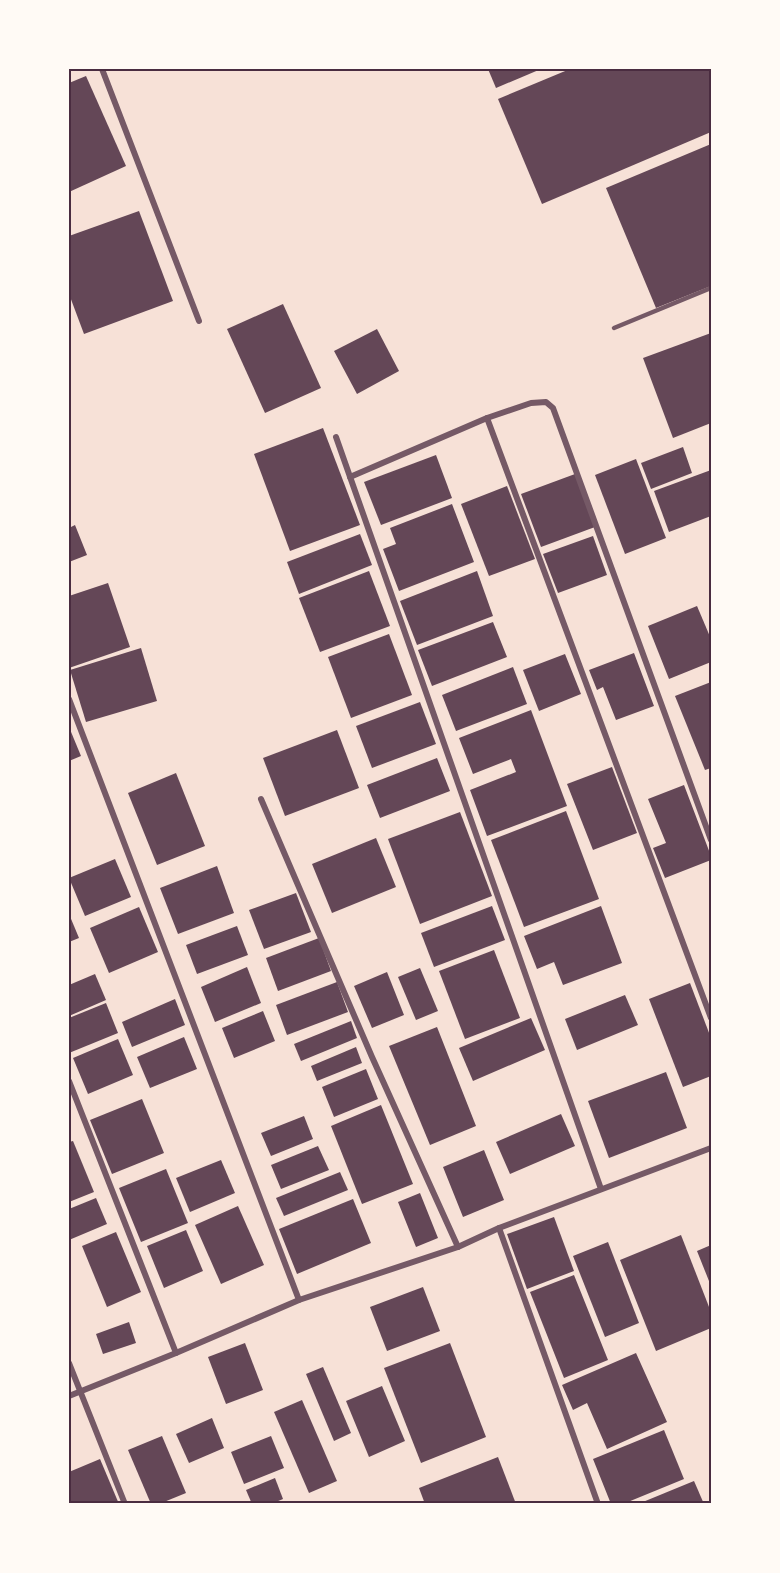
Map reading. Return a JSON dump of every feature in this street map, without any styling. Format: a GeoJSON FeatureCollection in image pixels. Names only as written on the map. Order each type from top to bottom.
{"type":"FeatureCollection","features":[{"type":"Feature","properties":{"kind":"street"},"geometry":{"type":"LineString","coordinates":[[102,69],[198,321]]}},
{"type":"Feature","properties":{"kind":"street"},"geometry":{"type":"LineString","coordinates":[[350,477],[487,418],[531,403],[546,402],[554,408],[711,840]]}},
{"type":"Feature","properties":{"kind":"street"},"geometry":{"type":"LineString","coordinates":[[487,418],[711,1018]]}},
{"type":"Feature","properties":{"kind":"street"},"geometry":{"type":"LineString","coordinates":[[336,437],[601,1189]]}},
{"type":"Feature","properties":{"kind":"street"},"geometry":{"type":"LineString","coordinates":[[69,699],[299,1300]]}},
{"type":"Feature","properties":{"kind":"street"},"geometry":{"type":"LineString","coordinates":[[261,799],[372,1057],[458,1247]]}},
{"type":"Feature","properties":{"kind":"street"},"geometry":{"type":"LineString","coordinates":[[69,1081],[176,1353]]}},
{"type":"Feature","properties":{"kind":"street"},"geometry":{"type":"LineString","coordinates":[[69,1396],[299,1300],[458,1247],[499,1228],[711,1148]]}},
{"type":"Feature","properties":{"kind":"street"},"geometry":{"type":"LineString","coordinates":[[499,1228],[598,1504]]}},
{"type":"Feature","properties":{"kind":"street"},"geometry":{"type":"LineString","coordinates":[[69,1363],[125,1504]]}},
{"type":"Feature","properties":{"kind":"lane"},"geometry":{"type":"LineString","coordinates":[[614,328],[711,288]]}},
{"type":"Feature","properties":{"kind":"building"},"geometry":{"type":"Polygon","coordinates":[[[488,69],[541,69],[496,88],[488,69]]]}},
{"type":"Feature","properties":{"kind":"building"},"geometry":{"type":"Polygon","coordinates":[[[570,69],[711,69],[711,132],[542,204],[498,99],[570,69]]]}},
{"type":"Feature","properties":{"kind":"building"},"geometry":{"type":"Polygon","coordinates":[[[86,76],[126,166],[69,192],[69,83],[86,76]]]}},
{"type":"Feature","properties":{"kind":"building"},"geometry":{"type":"Polygon","coordinates":[[[711,144],[711,286],[656,308],[606,188],[711,144]]]}},
{"type":"Feature","properties":{"kind":"building"},"geometry":{"type":"Polygon","coordinates":[[[139,211],[173,301],[84,334],[69,294],[69,236],[139,211]]]}},
{"type":"Feature","properties":{"kind":"building"},"geometry":{"type":"Polygon","coordinates":[[[283,304],[321,388],[265,413],[227,329],[283,304]]]}},
{"type":"Feature","properties":{"kind":"building"},"geometry":{"type":"Polygon","coordinates":[[[377,329],[399,371],[357,394],[334,351],[377,329]]]}},
{"type":"Feature","properties":{"kind":"building"},"geometry":{"type":"Polygon","coordinates":[[[711,333],[711,423],[673,438],[643,358],[711,333]]]}},
{"type":"Feature","properties":{"kind":"building"},"geometry":{"type":"Polygon","coordinates":[[[323,428],[360,525],[290,551],[254,454],[323,428]]]}},
{"type":"Feature","properties":{"kind":"building"},"geometry":{"type":"Polygon","coordinates":[[[683,447],[692,473],[651,489],[641,463],[683,447]]]}},
{"type":"Feature","properties":{"kind":"building"},"geometry":{"type":"Polygon","coordinates":[[[436,455],[452,498],[381,525],[364,482],[436,455]]]}},
{"type":"Feature","properties":{"kind":"building"},"geometry":{"type":"Polygon","coordinates":[[[636,459],[666,538],[625,554],[595,475],[636,459]]]}},
{"type":"Feature","properties":{"kind":"building"},"geometry":{"type":"Polygon","coordinates":[[[711,470],[711,516],[669,532],[654,491],[711,470]]]}},
{"type":"Feature","properties":{"kind":"building"},"geometry":{"type":"Polygon","coordinates":[[[575,474],[595,527],[541,547],[521,494],[575,474]]]}},
{"type":"Feature","properties":{"kind":"building"},"geometry":{"type":"Polygon","coordinates":[[[507,486],[535,559],[489,576],[461,504],[507,486]]]}},
{"type":"Feature","properties":{"kind":"building"},"geometry":{"type":"Polygon","coordinates":[[[452,504],[474,562],[399,591],[383,549],[396,544],[390,528],[452,504]]]}},
{"type":"Feature","properties":{"kind":"building"},"geometry":{"type":"Polygon","coordinates":[[[75,525],[87,555],[69,562],[69,528],[75,525]]]}},
{"type":"Feature","properties":{"kind":"building"},"geometry":{"type":"Polygon","coordinates":[[[360,534],[372,565],[299,594],[287,562],[360,534]]]}},
{"type":"Feature","properties":{"kind":"building"},"geometry":{"type":"Polygon","coordinates":[[[593,536],[607,575],[558,593],[543,554],[593,536]]]}},
{"type":"Feature","properties":{"kind":"building"},"geometry":{"type":"Polygon","coordinates":[[[369,571],[390,626],[320,652],[299,598],[369,571]]]}},
{"type":"Feature","properties":{"kind":"building"},"geometry":{"type":"Polygon","coordinates":[[[477,571],[493,616],[417,645],[400,601],[477,571]]]}},
{"type":"Feature","properties":{"kind":"building"},"geometry":{"type":"Polygon","coordinates":[[[108,583],[130,647],[69,668],[69,596],[108,583]]]}},
{"type":"Feature","properties":{"kind":"building"},"geometry":{"type":"Polygon","coordinates":[[[697,606],[711,639],[711,662],[669,679],[648,626],[697,606]]]}},
{"type":"Feature","properties":{"kind":"building"},"geometry":{"type":"Polygon","coordinates":[[[493,622],[507,657],[432,686],[418,650],[493,622]]]}},
{"type":"Feature","properties":{"kind":"building"},"geometry":{"type":"Polygon","coordinates":[[[389,634],[412,695],[351,718],[328,657],[389,634]]]}},
{"type":"Feature","properties":{"kind":"building"},"geometry":{"type":"Polygon","coordinates":[[[141,648],[157,701],[86,722],[70,670],[141,648]]]}},
{"type":"Feature","properties":{"kind":"building"},"geometry":{"type":"Polygon","coordinates":[[[634,653],[654,706],[616,720],[603,687],[597,690],[589,670],[634,653]]]}},
{"type":"Feature","properties":{"kind":"building"},"geometry":{"type":"Polygon","coordinates":[[[565,654],[581,694],[539,711],[523,670],[565,654]]]}},
{"type":"Feature","properties":{"kind":"building"},"geometry":{"type":"Polygon","coordinates":[[[513,667],[527,704],[456,731],[442,695],[513,667]]]}},
{"type":"Feature","properties":{"kind":"building"},"geometry":{"type":"Polygon","coordinates":[[[711,682],[711,768],[705,770],[675,696],[711,682]]]}},
{"type":"Feature","properties":{"kind":"building"},"geometry":{"type":"Polygon","coordinates":[[[420,702],[436,744],[372,768],[356,726],[420,702]]]}},
{"type":"Feature","properties":{"kind":"building"},"geometry":{"type":"Polygon","coordinates":[[[531,710],[567,806],[487,836],[470,790],[516,772],[511,759],[473,774],[459,738],[531,710]]]}},
{"type":"Feature","properties":{"kind":"building"},"geometry":{"type":"Polygon","coordinates":[[[69,727],[81,756],[69,761],[69,727]]]}},
{"type":"Feature","properties":{"kind":"building"},"geometry":{"type":"Polygon","coordinates":[[[337,730],[359,788],[285,816],[263,758],[337,730]]]}},
{"type":"Feature","properties":{"kind":"building"},"geometry":{"type":"Polygon","coordinates":[[[437,758],[450,791],[380,818],[367,785],[437,758]]]}},
{"type":"Feature","properties":{"kind":"building"},"geometry":{"type":"Polygon","coordinates":[[[612,767],[637,833],[593,850],[567,784],[612,767]]]}},
{"type":"Feature","properties":{"kind":"building"},"geometry":{"type":"Polygon","coordinates":[[[176,773],[205,846],[157,865],[128,793],[176,773]]]}},
{"type":"Feature","properties":{"kind":"building"},"geometry":{"type":"Polygon","coordinates":[[[684,785],[711,860],[665,878],[653,848],[666,843],[648,799],[684,785]]]}},
{"type":"Feature","properties":{"kind":"building"},"geometry":{"type":"Polygon","coordinates":[[[566,811],[599,899],[524,927],[491,840],[566,811]]]}},
{"type":"Feature","properties":{"kind":"building"},"geometry":{"type":"Polygon","coordinates":[[[460,812],[492,896],[420,924],[388,839],[460,812]]]}},
{"type":"Feature","properties":{"kind":"building"},"geometry":{"type":"Polygon","coordinates":[[[376,838],[396,887],[332,913],[312,864],[376,838]]]}},
{"type":"Feature","properties":{"kind":"building"},"geometry":{"type":"Polygon","coordinates":[[[115,859],[131,897],[85,916],[69,878],[115,859]]]}},
{"type":"Feature","properties":{"kind":"building"},"geometry":{"type":"Polygon","coordinates":[[[217,866],[234,913],[178,934],[160,888],[217,866]]]}},
{"type":"Feature","properties":{"kind":"building"},"geometry":{"type":"Polygon","coordinates":[[[296,893],[311,932],[264,949],[249,910],[296,893]]]}},
{"type":"Feature","properties":{"kind":"building"},"geometry":{"type":"Polygon","coordinates":[[[492,906],[505,940],[434,967],[421,933],[492,906]]]}},
{"type":"Feature","properties":{"kind":"building"},"geometry":{"type":"Polygon","coordinates":[[[601,906],[622,963],[563,985],[554,962],[537,969],[524,936],[601,906]]]}},
{"type":"Feature","properties":{"kind":"building"},"geometry":{"type":"Polygon","coordinates":[[[139,907],[158,952],[109,973],[90,928],[139,907]]]}},
{"type":"Feature","properties":{"kind":"building"},"geometry":{"type":"Polygon","coordinates":[[[69,914],[79,938],[69,942],[69,914]]]}},
{"type":"Feature","properties":{"kind":"building"},"geometry":{"type":"Polygon","coordinates":[[[237,926],[248,955],[197,974],[186,945],[237,926]]]}},
{"type":"Feature","properties":{"kind":"building"},"geometry":{"type":"Polygon","coordinates":[[[319,938],[331,971],[278,991],[266,958],[319,938]]]}},
{"type":"Feature","properties":{"kind":"building"},"geometry":{"type":"Polygon","coordinates":[[[494,950],[520,1018],[465,1039],[439,971],[494,950]]]}},
{"type":"Feature","properties":{"kind":"building"},"geometry":{"type":"Polygon","coordinates":[[[247,967],[261,1003],[215,1022],[201,987],[247,967]]]}},
{"type":"Feature","properties":{"kind":"building"},"geometry":{"type":"Polygon","coordinates":[[[420,968],[438,1011],[416,1020],[398,977],[420,968]]]}},
{"type":"Feature","properties":{"kind":"building"},"geometry":{"type":"Polygon","coordinates":[[[387,972],[404,1015],[372,1028],[354,986],[387,972]]]}},
{"type":"Feature","properties":{"kind":"building"},"geometry":{"type":"Polygon","coordinates":[[[95,974],[106,1000],[69,1016],[69,985],[95,974]]]}},
{"type":"Feature","properties":{"kind":"building"},"geometry":{"type":"Polygon","coordinates":[[[337,982],[348,1012],[287,1035],[276,1005],[337,982]]]}},
{"type":"Feature","properties":{"kind":"building"},"geometry":{"type":"Polygon","coordinates":[[[690,983],[711,1038],[711,1076],[683,1087],[649,999],[690,983]]]}},
{"type":"Feature","properties":{"kind":"building"},"geometry":{"type":"Polygon","coordinates":[[[625,995],[638,1025],[577,1050],[565,1019],[625,995]]]}},
{"type":"Feature","properties":{"kind":"building"},"geometry":{"type":"Polygon","coordinates":[[[175,999],[185,1025],[132,1047],[122,1022],[175,999]]]}},
{"type":"Feature","properties":{"kind":"building"},"geometry":{"type":"Polygon","coordinates":[[[106,1003],[118,1033],[69,1053],[69,1018],[106,1003]]]}},
{"type":"Feature","properties":{"kind":"building"},"geometry":{"type":"Polygon","coordinates":[[[263,1011],[275,1041],[234,1058],[222,1028],[263,1011]]]}},
{"type":"Feature","properties":{"kind":"building"},"geometry":{"type":"Polygon","coordinates":[[[531,1018],[545,1050],[473,1081],[459,1048],[531,1018]]]}},
{"type":"Feature","properties":{"kind":"building"},"geometry":{"type":"Polygon","coordinates":[[[351,1021],[357,1038],[301,1061],[294,1044],[351,1021]]]}},
{"type":"Feature","properties":{"kind":"building"},"geometry":{"type":"Polygon","coordinates":[[[437,1027],[476,1126],[430,1145],[389,1046],[437,1027]]]}},
{"type":"Feature","properties":{"kind":"building"},"geometry":{"type":"Polygon","coordinates":[[[184,1037],[197,1069],[150,1088],[137,1057],[184,1037]]]}},
{"type":"Feature","properties":{"kind":"building"},"geometry":{"type":"Polygon","coordinates":[[[118,1039],[133,1075],[88,1094],[73,1058],[118,1039]]]}},
{"type":"Feature","properties":{"kind":"building"},"geometry":{"type":"Polygon","coordinates":[[[356,1047],[362,1063],[317,1081],[311,1066],[356,1047]]]}},
{"type":"Feature","properties":{"kind":"building"},"geometry":{"type":"Polygon","coordinates":[[[366,1069],[378,1099],[334,1117],[322,1087],[366,1069]]]}},
{"type":"Feature","properties":{"kind":"building"},"geometry":{"type":"Polygon","coordinates":[[[666,1072],[687,1128],[609,1158],[588,1101],[666,1072]]]}},
{"type":"Feature","properties":{"kind":"building"},"geometry":{"type":"Polygon","coordinates":[[[142,1099],[164,1153],[112,1174],[90,1120],[142,1099]]]}},
{"type":"Feature","properties":{"kind":"building"},"geometry":{"type":"Polygon","coordinates":[[[381,1105],[413,1184],[362,1204],[331,1126],[381,1105]]]}},
{"type":"Feature","properties":{"kind":"building"},"geometry":{"type":"Polygon","coordinates":[[[561,1114],[575,1146],[510,1174],[496,1142],[561,1114]]]}},
{"type":"Feature","properties":{"kind":"building"},"geometry":{"type":"Polygon","coordinates":[[[304,1116],[313,1139],[271,1156],[261,1133],[304,1116]]]}},
{"type":"Feature","properties":{"kind":"building"},"geometry":{"type":"Polygon","coordinates":[[[73,1141],[94,1192],[69,1202],[69,1142],[73,1141]]]}},
{"type":"Feature","properties":{"kind":"building"},"geometry":{"type":"Polygon","coordinates":[[[318,1146],[329,1170],[281,1189],[271,1165],[318,1146]]]}},
{"type":"Feature","properties":{"kind":"building"},"geometry":{"type":"Polygon","coordinates":[[[484,1150],[504,1200],[463,1217],[443,1167],[484,1150]]]}},
{"type":"Feature","properties":{"kind":"building"},"geometry":{"type":"Polygon","coordinates":[[[221,1160],[235,1193],[190,1212],[176,1178],[221,1160]]]}},
{"type":"Feature","properties":{"kind":"building"},"geometry":{"type":"Polygon","coordinates":[[[166,1169],[188,1223],[141,1242],[119,1188],[166,1169]]]}},
{"type":"Feature","properties":{"kind":"building"},"geometry":{"type":"Polygon","coordinates":[[[340,1172],[348,1190],[284,1216],[276,1198],[340,1172]]]}},
{"type":"Feature","properties":{"kind":"building"},"geometry":{"type":"Polygon","coordinates":[[[420,1193],[438,1238],[416,1247],[398,1202],[420,1193]]]}},
{"type":"Feature","properties":{"kind":"building"},"geometry":{"type":"Polygon","coordinates":[[[96,1198],[107,1224],[69,1240],[69,1209],[96,1198]]]}},
{"type":"Feature","properties":{"kind":"building"},"geometry":{"type":"Polygon","coordinates":[[[353,1199],[371,1243],[297,1274],[279,1229],[353,1199]]]}},
{"type":"Feature","properties":{"kind":"building"},"geometry":{"type":"Polygon","coordinates":[[[238,1206],[264,1265],[221,1284],[195,1225],[238,1206]]]}},
{"type":"Feature","properties":{"kind":"building"},"geometry":{"type":"Polygon","coordinates":[[[554,1217],[574,1271],[527,1289],[507,1234],[554,1217]]]}},
{"type":"Feature","properties":{"kind":"building"},"geometry":{"type":"Polygon","coordinates":[[[186,1230],[203,1271],[164,1288],[147,1246],[186,1230]]]}},
{"type":"Feature","properties":{"kind":"building"},"geometry":{"type":"Polygon","coordinates":[[[116,1232],[141,1292],[107,1307],[82,1246],[116,1232]]]}},
{"type":"Feature","properties":{"kind":"building"},"geometry":{"type":"Polygon","coordinates":[[[681,1235],[711,1312],[711,1328],[656,1351],[620,1260],[681,1235]]]}},
{"type":"Feature","properties":{"kind":"building"},"geometry":{"type":"Polygon","coordinates":[[[608,1242],[639,1323],[605,1337],[573,1256],[608,1242]]]}},
{"type":"Feature","properties":{"kind":"building"},"geometry":{"type":"Polygon","coordinates":[[[711,1245],[711,1286],[697,1251],[711,1245]]]}},
{"type":"Feature","properties":{"kind":"building"},"geometry":{"type":"Polygon","coordinates":[[[574,1275],[608,1360],[564,1378],[530,1292],[574,1275]]]}},
{"type":"Feature","properties":{"kind":"building"},"geometry":{"type":"Polygon","coordinates":[[[423,1287],[440,1331],[387,1351],[370,1307],[423,1287]]]}},
{"type":"Feature","properties":{"kind":"building"},"geometry":{"type":"Polygon","coordinates":[[[129,1322],[136,1343],[103,1354],[96,1334],[129,1322]]]}},
{"type":"Feature","properties":{"kind":"building"},"geometry":{"type":"Polygon","coordinates":[[[245,1343],[263,1390],[226,1404],[208,1357],[245,1343]]]}},
{"type":"Feature","properties":{"kind":"building"},"geometry":{"type":"Polygon","coordinates":[[[450,1343],[486,1437],[421,1463],[384,1368],[450,1343]]]}},
{"type":"Feature","properties":{"kind":"building"},"geometry":{"type":"Polygon","coordinates":[[[636,1353],[667,1422],[607,1449],[587,1403],[573,1410],[562,1385],[636,1353]]]}},
{"type":"Feature","properties":{"kind":"building"},"geometry":{"type":"Polygon","coordinates":[[[323,1367],[351,1433],[334,1441],[306,1374],[323,1367]]]}},
{"type":"Feature","properties":{"kind":"building"},"geometry":{"type":"Polygon","coordinates":[[[382,1386],[405,1441],[369,1457],[346,1401],[382,1386]]]}},
{"type":"Feature","properties":{"kind":"building"},"geometry":{"type":"Polygon","coordinates":[[[302,1400],[337,1481],[309,1493],[274,1412],[302,1400]]]}},
{"type":"Feature","properties":{"kind":"building"},"geometry":{"type":"Polygon","coordinates":[[[212,1418],[224,1448],[189,1463],[176,1434],[212,1418]]]}},
{"type":"Feature","properties":{"kind":"building"},"geometry":{"type":"Polygon","coordinates":[[[664,1430],[684,1479],[623,1504],[611,1504],[593,1459],[664,1430]]]}},
{"type":"Feature","properties":{"kind":"building"},"geometry":{"type":"Polygon","coordinates":[[[162,1436],[186,1493],[159,1504],[151,1504],[128,1450],[162,1436]]]}},
{"type":"Feature","properties":{"kind":"building"},"geometry":{"type":"Polygon","coordinates":[[[271,1436],[284,1468],[244,1484],[231,1452],[271,1436]]]}},
{"type":"Feature","properties":{"kind":"building"},"geometry":{"type":"Polygon","coordinates":[[[498,1457],[516,1504],[425,1504],[419,1488],[498,1457]]]}},
{"type":"Feature","properties":{"kind":"building"},"geometry":{"type":"Polygon","coordinates":[[[100,1459],[119,1504],[69,1504],[69,1472],[100,1459]]]}},
{"type":"Feature","properties":{"kind":"building"},"geometry":{"type":"Polygon","coordinates":[[[275,1478],[283,1499],[271,1504],[252,1504],[246,1490],[275,1478]]]}},
{"type":"Feature","properties":{"kind":"building"},"geometry":{"type":"Polygon","coordinates":[[[694,1481],[704,1504],[638,1504],[694,1481]]]}}]}
